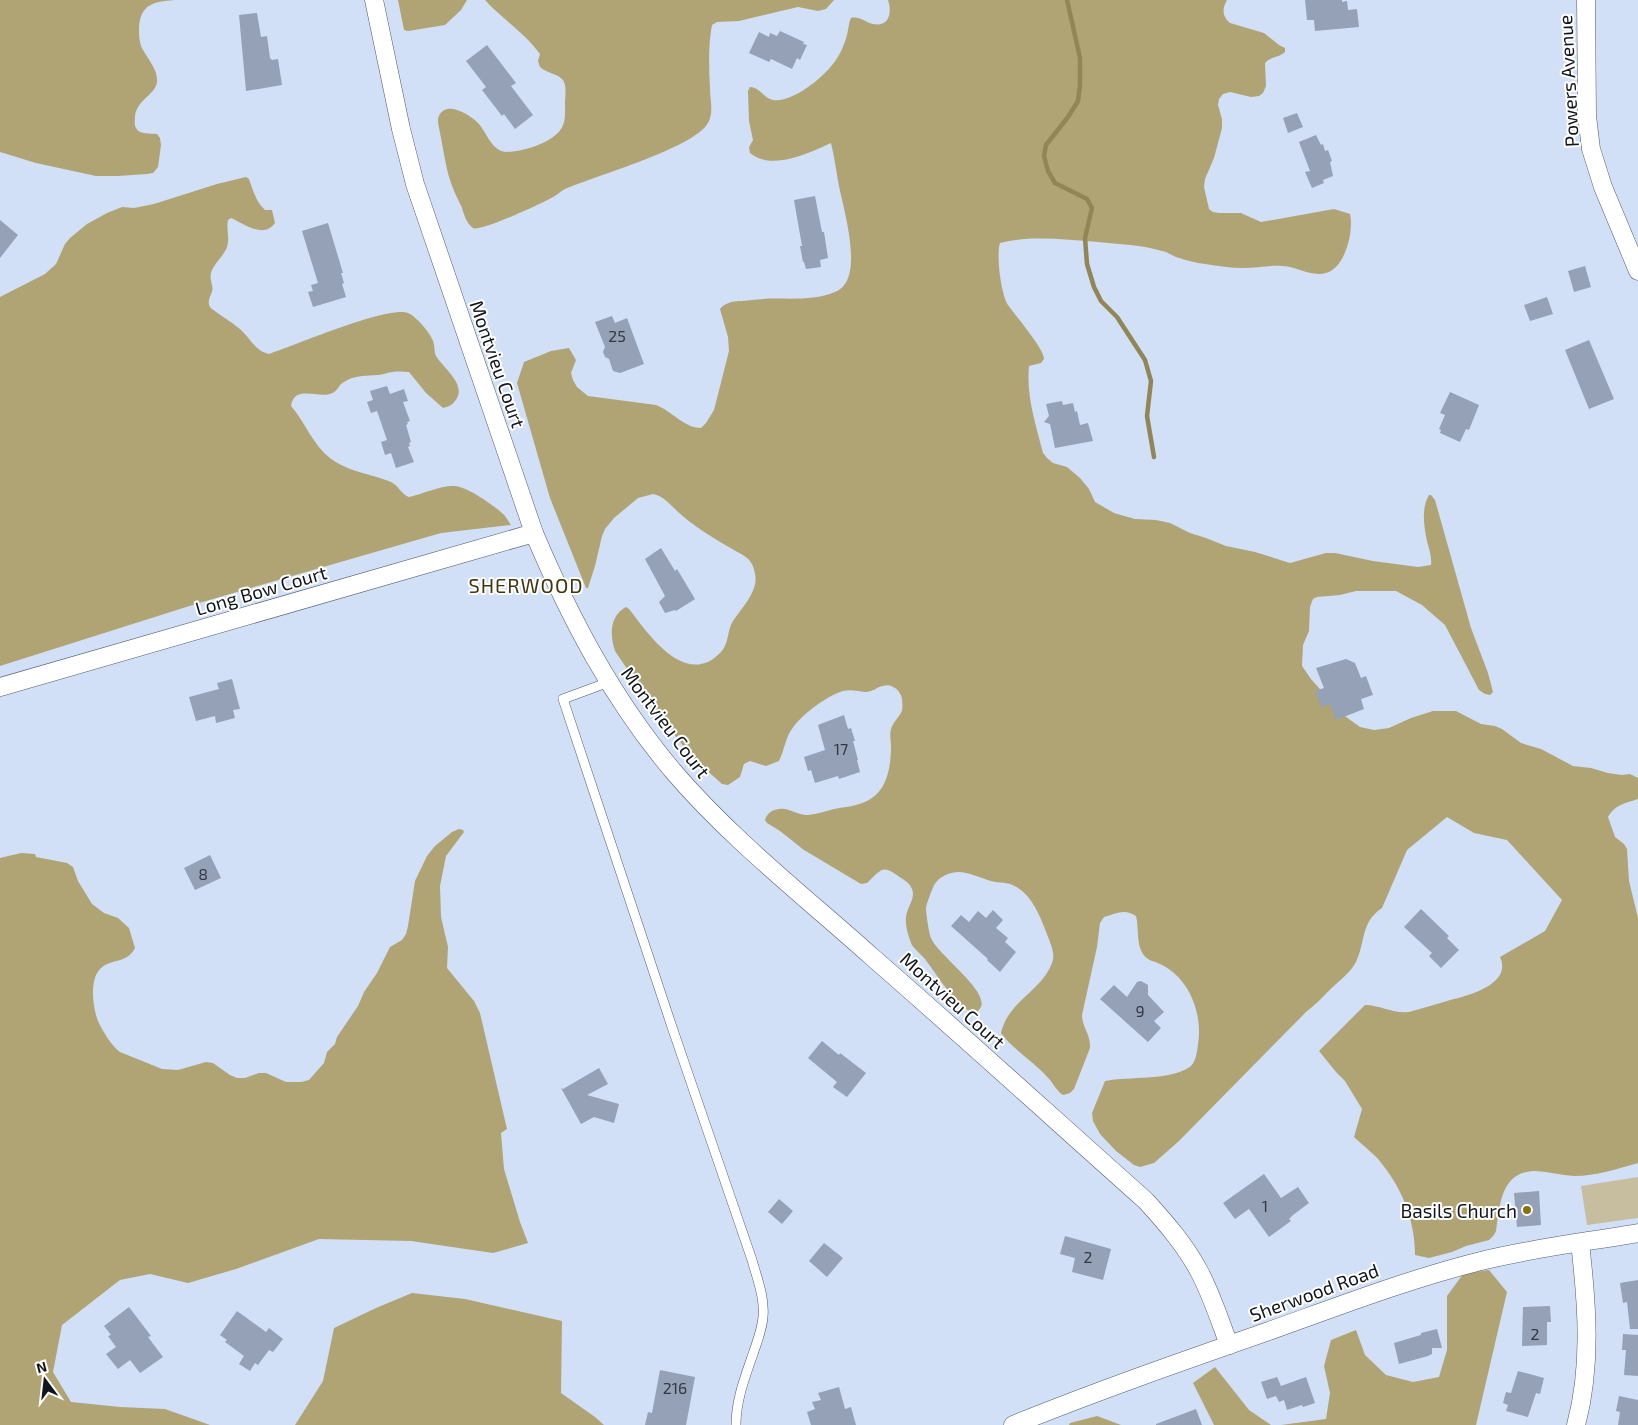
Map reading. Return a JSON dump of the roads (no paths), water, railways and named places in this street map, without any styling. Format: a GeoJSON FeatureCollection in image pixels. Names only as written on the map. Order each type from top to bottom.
{"type":"FeatureCollection","features":[{"type":"Feature","properties":{"kind":"street","name":"Montvieu Court"},"geometry":{"type":"LineString","coordinates":[[374,0],[401,130],[415,184],[534,533],[575,623],[609,682],[673,771],[742,842],[1146,1201],[1165,1222],[1190,1256],[1210,1293],[1229,1345]]}},
{"type":"Feature","properties":{"kind":"street","name":"Powers Avenue"},"geometry":{"type":"LineString","coordinates":[[1586,0],[1587,116],[1591,149],[1603,187],[1638,271]]}},
{"type":"Feature","properties":{"kind":"street","name":"Long Bow Court"},"geometry":{"type":"LineString","coordinates":[[0,687],[534,533]]}},
{"type":"Feature","properties":{"kind":"street","name":"Sherwood Road"},"geometry":{"type":"LineString","coordinates":[[1013,1425],[1076,1400],[1379,1291],[1503,1256],[1638,1233]]}},
{"type":"Feature","properties":{"kind":"street"},"geometry":{"type":"LineString","coordinates":[[1576,1425],[1584,1377],[1587,1339],[1586,1293],[1580,1243]]}},
{"type":"Feature","properties":{"kind":"lane"},"geometry":{"type":"LineString","coordinates":[[609,682],[563,699],[752,1260],[762,1295],[763,1316],[761,1330],[744,1380],[736,1411],[736,1425]]}},
{"type":"Feature","properties":{"kind":"waterway"},"geometry":{"type":"LineString","coordinates":[[1067,0],[1080,58],[1078,101],[1046,145],[1044,156],[1048,171],[1055,183],[1087,199],[1092,208],[1085,238],[1087,264],[1094,287],[1101,301],[1117,317],[1145,360],[1151,381],[1147,416],[1154,457]]}},
{"type":"Feature","properties":{"kind":"place","name":"Basils Church"},"geometry":{"type":"Point","coordinates":[1527,1210]}},
{"type":"Feature","properties":{"kind":"district","name":"SHERWOOD"},"geometry":{"type":"Point","coordinates":[526,585]}}]}
